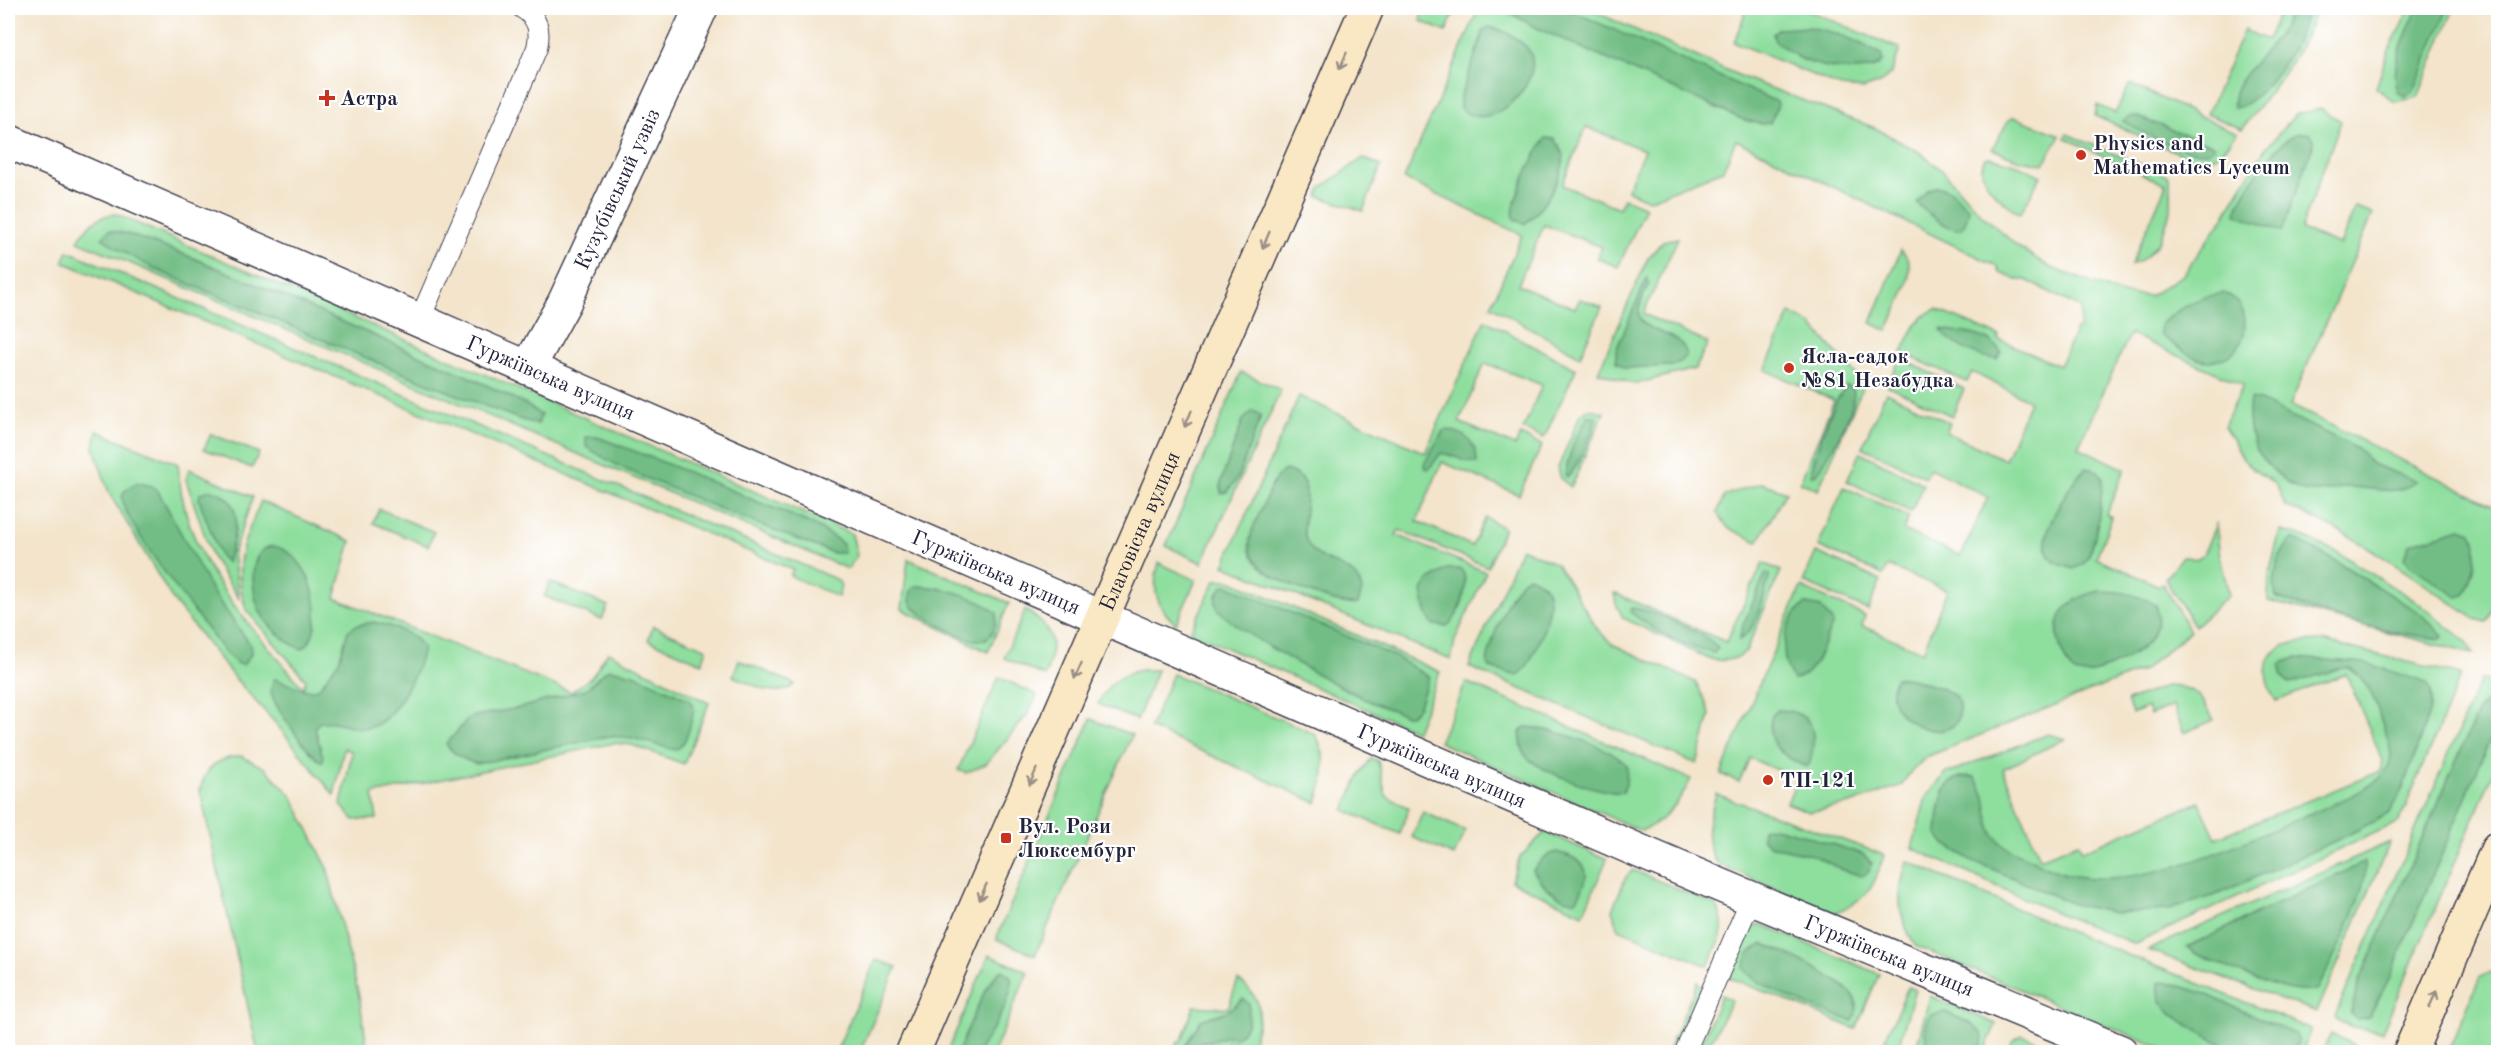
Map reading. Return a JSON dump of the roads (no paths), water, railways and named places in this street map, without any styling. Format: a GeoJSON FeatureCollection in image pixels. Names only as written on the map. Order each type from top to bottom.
{"type":"FeatureCollection","features":[{"type":"Feature","properties":{"kind":"main road","name":"Благовісна вулиця"},"geometry":{"type":"LineString","coordinates":[[913,1053],[1367,8]]}},
{"type":"Feature","properties":{"kind":"main road"},"geometry":{"type":"LineString","coordinates":[[2410,1053],[2499,848]]}},
{"type":"Feature","properties":{"kind":"street","name":"Кузубівський узвіз"},"geometry":{"type":"LineString","coordinates":[[528,368],[564,303],[701,8]]}},
{"type":"Feature","properties":{"kind":"street","name":"Гуржіївська вулиця"},"geometry":{"type":"LineString","coordinates":[[8,141],[420,319],[1101,619],[1751,899],[1869,946],[2121,1053]]}},
{"type":"Feature","properties":{"kind":"lane"},"geometry":{"type":"LineString","coordinates":[[420,319],[537,48],[540,36],[538,24],[531,13],[522,8]]}},
{"type":"Feature","properties":{"kind":"lane"},"geometry":{"type":"LineString","coordinates":[[1685,1053],[1751,899]]}},
{"type":"Feature","properties":{"kind":"place","name":"Астра"},"geometry":{"type":"Point","coordinates":[327,98]}},
{"type":"Feature","properties":{"kind":"place","name":"Physics and Mathematics Lyceum"},"geometry":{"type":"Point","coordinates":[2081,155]}},
{"type":"Feature","properties":{"kind":"place","name":"Ясла-садок №81 Незабудка"},"geometry":{"type":"Point","coordinates":[1789,368]}},
{"type":"Feature","properties":{"kind":"place","name":"ТП-121"},"geometry":{"type":"Point","coordinates":[1768,780]}},
{"type":"Feature","properties":{"kind":"place","name":"Вул. Рози Люксембург"},"geometry":{"type":"Point","coordinates":[1006,838]}}]}
